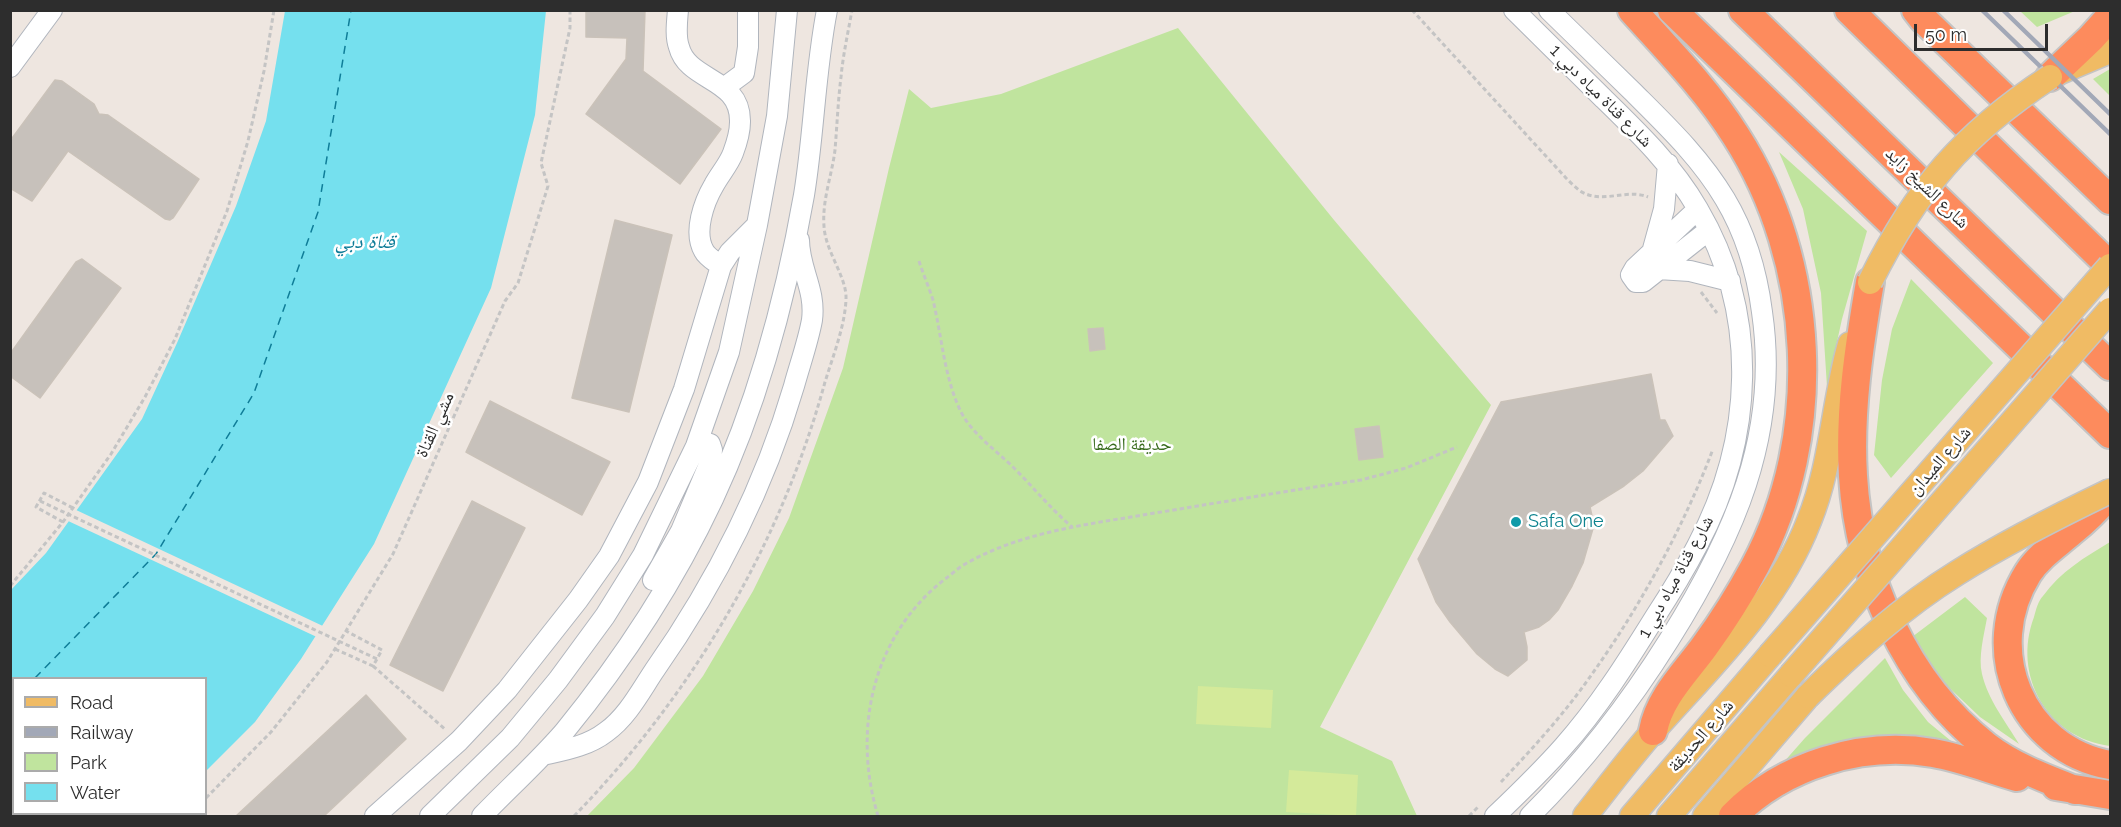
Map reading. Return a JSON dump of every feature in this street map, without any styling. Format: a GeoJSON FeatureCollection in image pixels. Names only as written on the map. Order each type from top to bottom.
{"type":"FeatureCollection","features":[{"type":"Feature","properties":{"kind":"highway"},"geometry":{"type":"LineString","coordinates":[[1632,10],[1704,90],[1727,122],[1752,164],[1776,218],[1792,275],[1802,363],[1800,410],[1794,456],[1782,502],[1770,533],[1757,564],[1723,621],[1666,698],[1657,715],[1653,731]]}},
{"type":"Feature","properties":{"kind":"highway"},"geometry":{"type":"LineString","coordinates":[[1672,10],[2110,434]]}},
{"type":"Feature","properties":{"kind":"highway","name":"شارع الشيخ زايد"},"geometry":{"type":"LineString","coordinates":[[1743,10],[2110,366]]}},
{"type":"Feature","properties":{"kind":"highway"},"geometry":{"type":"LineString","coordinates":[[1849,10],[2110,266]]}},
{"type":"Feature","properties":{"kind":"highway"},"geometry":{"type":"LineString","coordinates":[[1916,10],[2110,200]]}},
{"type":"Feature","properties":{"kind":"highway"},"geometry":{"type":"LineString","coordinates":[[2049,77],[2110,17]]}},
{"type":"Feature","properties":{"kind":"highway"},"geometry":{"type":"LineString","coordinates":[[1870,282],[1855,397],[1852,474],[1860,536],[1879,596],[1906,652],[1936,694],[1963,725],[1986,746],[2016,765],[2075,790]]}},
{"type":"Feature","properties":{"kind":"highway"},"geometry":{"type":"LineString","coordinates":[[2110,492],[2072,532],[2047,550],[2029,572],[2013,605],[2007,651],[2012,678],[2023,704],[2039,727],[2059,746],[2079,756],[2110,765]]}},
{"type":"Feature","properties":{"kind":"highway"},"geometry":{"type":"LineString","coordinates":[[1733,816],[1754,797],[1800,770],[1852,754],[1878,751],[1905,750],[1932,753],[2016,777],[2110,795]]}},
{"type":"Feature","properties":{"kind":"main road"},"geometry":{"type":"LineString","coordinates":[[1585,816],[1653,731],[1753,618],[1785,572],[1798,547],[1819,494],[1847,355],[1870,282],[1887,247],[1908,213],[1957,151],[1986,123],[2049,77],[2110,51]]}},
{"type":"Feature","properties":{"kind":"main road","name":"شارع الميدان"},"geometry":{"type":"LineString","coordinates":[[1770,655],[2110,266]]}},
{"type":"Feature","properties":{"kind":"main road","name":"شارع الميدان"},"geometry":{"type":"LineString","coordinates":[[1791,675],[2110,310]]}},
{"type":"Feature","properties":{"kind":"main road"},"geometry":{"type":"LineString","coordinates":[[1706,816],[1808,696],[1864,643],[1947,579],[2021,536],[2110,492]]}},
{"type":"Feature","properties":{"kind":"main road","name":"شارع الحديقة"},"geometry":{"type":"LineString","coordinates":[[1632,816],[1770,655]]}},
{"type":"Feature","properties":{"kind":"main road","name":"شارع الحديقة"},"geometry":{"type":"LineString","coordinates":[[1669,816],[1791,675]]}},
{"type":"Feature","properties":{"kind":"street"},"geometry":{"type":"LineString","coordinates":[[10,67],[52,10]]}},
{"type":"Feature","properties":{"kind":"street"},"geometry":{"type":"LineString","coordinates":[[678,10],[677,35],[682,55],[702,73],[725,87],[737,102],[740,122],[733,154],[712,187],[701,217],[700,235],[704,252],[722,266]]}},
{"type":"Feature","properties":{"kind":"street"},"geometry":{"type":"LineString","coordinates":[[725,87],[744,73],[748,10]]}},
{"type":"Feature","properties":{"kind":"street"},"geometry":{"type":"LineString","coordinates":[[482,816],[564,731],[615,664],[638,631],[690,544],[714,497],[751,404],[775,324],[799,220],[827,10]]}},
{"type":"Feature","properties":{"kind":"street","name":"شارع قناة مياه دبي 1"},"geometry":{"type":"LineString","coordinates":[[1495,816],[1564,747],[1601,698],[1636,647],[1698,545],[1721,491],[1738,435],[1743,387],[1742,342],[1730,281],[1698,209],[1657,151],[1514,10]]}},
{"type":"Feature","properties":{"kind":"street","name":"شارع قناة مياه دبي 1"},"geometry":{"type":"LineString","coordinates":[[1530,816],[1578,766],[1622,710],[1655,663],[1713,568],[1747,486],[1759,443],[1767,391],[1766,339],[1759,287],[1743,235],[1726,200],[1680,137],[1549,10]]}},
{"type":"Feature","properties":{"kind":"street"},"geometry":{"type":"LineString","coordinates":[[430,816],[510,738],[605,616],[635,570],[696,446],[729,352],[757,225],[777,116],[785,15]]}},
{"type":"Feature","properties":{"kind":"street"},"geometry":{"type":"LineString","coordinates":[[1655,261],[1664,209],[1668,164]]}},
{"type":"Feature","properties":{"kind":"street"},"geometry":{"type":"LineString","coordinates":[[1655,261],[1698,209]]}},
{"type":"Feature","properties":{"kind":"street"},"geometry":{"type":"LineString","coordinates":[[543,755],[593,740],[607,731],[630,707],[697,606],[735,537],[760,483],[786,413],[812,321],[811,288],[799,252],[799,220]]}},
{"type":"Feature","properties":{"kind":"street"},"geometry":{"type":"LineString","coordinates":[[375,816],[459,741],[507,690],[571,609],[609,556],[648,482],[684,389],[722,266],[730,252],[757,225]]}},
{"type":"Feature","properties":{"kind":"street"},"geometry":{"type":"LineString","coordinates":[[1655,261],[1709,230]]}},
{"type":"Feature","properties":{"kind":"street"},"geometry":{"type":"LineString","coordinates":[[1655,261],[1730,281]]}},
{"type":"Feature","properties":{"kind":"street"},"geometry":{"type":"LineString","coordinates":[[638,631],[640,606],[681,531],[711,460],[710,444],[704,442],[696,446]]}},
{"type":"Feature","properties":{"kind":"street"},"geometry":{"type":"LineString","coordinates":[[571,609],[601,597],[635,570]]}},
{"type":"Feature","properties":{"kind":"path"},"geometry":{"type":"LineString","coordinates":[[10,586],[63,522],[111,454],[145,397],[175,339],[222,221],[248,141],[264,71],[274,10]]}},
{"type":"Feature","properties":{"kind":"path","name":"مشي القناة"},"geometry":{"type":"LineString","coordinates":[[207,797],[271,732],[335,648],[393,554],[505,301],[518,283],[548,186],[541,163],[570,28],[570,10]]}},
{"type":"Feature","properties":{"kind":"path"},"geometry":{"type":"LineString","coordinates":[[1412,10],[1566,178],[1581,191],[1603,198],[1637,193],[1647,196],[1664,209]]}},
{"type":"Feature","properties":{"kind":"path"},"geometry":{"type":"LineString","coordinates":[[919,261],[932,300],[952,388],[961,412],[976,433],[1072,527]]}},
{"type":"Feature","properties":{"kind":"path"},"geometry":{"type":"LineString","coordinates":[[1702,273],[1699,286],[1701,293],[1720,318]]}},
{"type":"Feature","properties":{"kind":"path"},"geometry":{"type":"LineString","coordinates":[[1501,782],[1533,748],[1592,675],[1635,608],[1696,494],[1713,446]]}},
{"type":"Feature","properties":{"kind":"path"},"geometry":{"type":"LineString","coordinates":[[878,816],[871,792],[866,744],[872,694],[881,664],[896,632],[926,594],[965,563],[1010,542],[1072,527],[1361,480],[1406,468],[1457,447]]}},
{"type":"Feature","properties":{"kind":"path"},"geometry":{"type":"LineString","coordinates":[[63,522],[36,507],[44,493],[73,508]]}},
{"type":"Feature","properties":{"kind":"path"},"geometry":{"type":"LineString","coordinates":[[40,501],[377,659]]}},
{"type":"Feature","properties":{"kind":"path"},"geometry":{"type":"LineString","coordinates":[[346,631],[382,650],[373,666]]}},
{"type":"Feature","properties":{"kind":"path"},"geometry":{"type":"LineString","coordinates":[[335,648],[373,666],[459,741]]}},
{"type":"Feature","properties":{"kind":"path"},"geometry":{"type":"LineString","coordinates":[[1469,816],[1485,800]]}},
{"type":"Feature","properties":{"kind":"green space"},"geometry":{"type":"Polygon","coordinates":[[[2020,11],[2075,11],[2037,27],[2020,11]]]}},
{"type":"Feature","properties":{"kind":"green space","name":"حديقة الصفا"},"geometry":{"type":"Polygon","coordinates":[[[1178,28],[1334,220],[1491,405],[1320,727],[1392,761],[1417,816],[587,816],[634,768],[703,676],[753,591],[789,518],[843,368],[909,89],[931,108],[1001,94],[1178,28]]]}},
{"type":"Feature","properties":{"kind":"green space"},"geometry":{"type":"Polygon","coordinates":[[[2110,69],[2110,96],[2093,79],[2110,69]]]}},
{"type":"Feature","properties":{"kind":"green space"},"geometry":{"type":"Polygon","coordinates":[[[1779,152],[1867,231],[1842,319],[1827,387],[1821,293],[1803,209],[1779,152]]]}},
{"type":"Feature","properties":{"kind":"green space"},"geometry":{"type":"Polygon","coordinates":[[[1911,279],[1993,363],[1891,478],[1874,455],[1882,380],[1892,329],[1911,279]]]}},
{"type":"Feature","properties":{"kind":"green space"},"geometry":{"type":"Polygon","coordinates":[[[2110,542],[2110,746],[2088,741],[2068,731],[2052,717],[2040,700],[2032,681],[2028,660],[2028,639],[2038,603],[2050,587],[2082,559],[2110,542]]]}},
{"type":"Feature","properties":{"kind":"green space"},"geometry":{"type":"Polygon","coordinates":[[[1965,597],[1987,618],[1981,653],[1982,674],[1993,702],[2019,744],[1980,717],[1940,679],[1912,637],[1965,597]]]}},
{"type":"Feature","properties":{"kind":"green space"},"geometry":{"type":"Polygon","coordinates":[[[1885,658],[1903,690],[1928,722],[1962,750],[1767,781],[1805,738],[1885,658]]]}},
{"type":"Feature","properties":{"kind":"green space"},"geometry":{"type":"Polygon","coordinates":[[[1198,686],[1273,690],[1271,728],[1196,724],[1198,686]]]}},
{"type":"Feature","properties":{"kind":"green space"},"geometry":{"type":"Polygon","coordinates":[[[1289,770],[1358,775],[1356,816],[1286,812],[1289,770]]]}},
{"type":"Feature","properties":{"kind":"water","name":"قناة دبي"},"geometry":{"type":"Polygon","coordinates":[[[285,11],[546,11],[535,115],[491,288],[374,544],[301,659],[255,722],[207,770],[207,677],[12,677],[12,815],[162,815],[11,816],[10,591],[46,553],[142,419],[236,206],[266,121],[285,11]]]}},
{"type":"Feature","properties":{"kind":"pier"},"geometry":{"type":"Polygon","coordinates":[[[74,509],[325,627],[319,638],[66,520],[74,509]]]}},
{"type":"Feature","properties":{"kind":"building"},"geometry":{"type":"Polygon","coordinates":[[[586,10],[645,10],[643,71],[721,129],[680,184],[586,114],[626,59],[627,38],[586,37],[586,10]]]}},
{"type":"Feature","properties":{"kind":"building"},"geometry":{"type":"Polygon","coordinates":[[[55,80],[62,81],[94,104],[99,114],[108,115],[199,179],[173,218],[165,219],[68,151],[32,201],[10,188],[10,141],[55,80]]]}},
{"type":"Feature","properties":{"kind":"building"},"geometry":{"type":"Polygon","coordinates":[[[615,220],[672,235],[629,412],[572,398],[615,220]]]}},
{"type":"Feature","properties":{"kind":"building"},"geometry":{"type":"Polygon","coordinates":[[[82,259],[121,288],[40,398],[10,376],[10,354],[76,262],[82,259]]]}},
{"type":"Feature","properties":{"kind":"building"},"geometry":{"type":"Polygon","coordinates":[[[1103,328],[1105,349],[1090,351],[1088,329],[1103,328]]]}},
{"type":"Feature","properties":{"kind":"building","name":"Safa One"},"geometry":{"type":"Polygon","coordinates":[[[1651,374],[1660,420],[1665,420],[1673,436],[1643,471],[1590,507],[1594,525],[1583,563],[1572,586],[1558,610],[1549,620],[1539,627],[1524,632],[1527,660],[1508,676],[1495,669],[1477,654],[1450,622],[1436,602],[1418,559],[1501,402],[1651,374]]]}},
{"type":"Feature","properties":{"kind":"building"},"geometry":{"type":"Polygon","coordinates":[[[490,401],[610,462],[582,515],[466,452],[490,401]]]}},
{"type":"Feature","properties":{"kind":"building"},"geometry":{"type":"Polygon","coordinates":[[[1379,426],[1383,457],[1359,460],[1355,429],[1379,426]]]}},
{"type":"Feature","properties":{"kind":"building"},"geometry":{"type":"Polygon","coordinates":[[[472,501],[525,528],[443,691],[390,665],[472,501]]]}},
{"type":"Feature","properties":{"kind":"building"},"geometry":{"type":"Polygon","coordinates":[[[366,695],[406,739],[324,816],[236,816],[366,695]]]}},
{"type":"Feature","properties":{"kind":"ferry route"},"geometry":{"type":"LineString","coordinates":[[36,677],[156,554],[254,393],[318,212],[351,10]]}},
{"type":"Feature","properties":{"kind":"railway"},"geometry":{"type":"LineString","coordinates":[[1982,10],[2110,134]]}},
{"type":"Feature","properties":{"kind":"railway"},"geometry":{"type":"LineString","coordinates":[[2003,10],[2110,114]]}},
{"type":"Feature","properties":{"kind":"place","name":"Safa One"},"geometry":{"type":"Point","coordinates":[1516,522]}}]}
